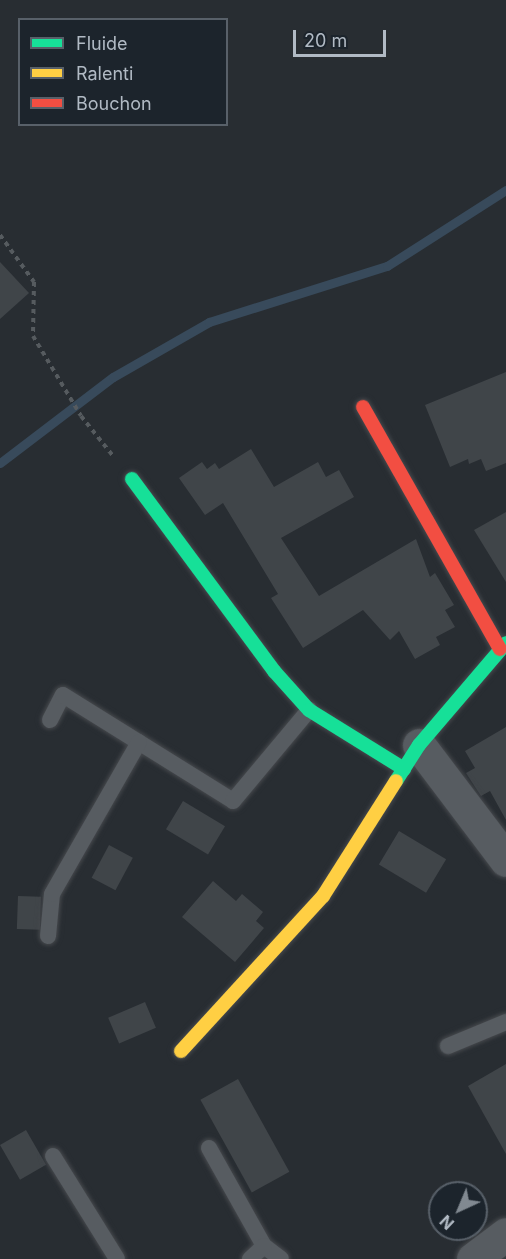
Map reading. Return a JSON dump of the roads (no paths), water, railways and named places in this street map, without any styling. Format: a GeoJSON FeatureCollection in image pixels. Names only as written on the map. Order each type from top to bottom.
{"type":"FeatureCollection","features":[{"type":"Feature","properties":{"kind":"street"},"geometry":{"type":"LineString","coordinates":[[182,1051],[323,896],[411,757],[503,646],[363,407]]}},
{"type":"Feature","properties":{"kind":"street"},"geometry":{"type":"LineString","coordinates":[[132,479],[274,671],[309,710],[411,757],[506,860]]}},
{"type":"Feature","properties":{"kind":"street"},"geometry":{"type":"LineString","coordinates":[[473,1259],[506,1234]]}},
{"type":"Feature","properties":{"kind":"lane"},"geometry":{"type":"LineString","coordinates":[[50,720],[63,695],[233,801],[309,710]]}},
{"type":"Feature","properties":{"kind":"lane"},"geometry":{"type":"LineString","coordinates":[[48,936],[51,894],[139,742]]}},
{"type":"Feature","properties":{"kind":"lane"},"geometry":{"type":"LineString","coordinates":[[448,1046],[506,1022]]}},
{"type":"Feature","properties":{"kind":"lane"},"geometry":{"type":"LineString","coordinates":[[209,1148],[264,1246],[280,1259]]}},
{"type":"Feature","properties":{"kind":"lane"},"geometry":{"type":"LineString","coordinates":[[53,1156],[117,1259]]}},
{"type":"Feature","properties":{"kind":"lane"},"geometry":{"type":"LineString","coordinates":[[250,1259],[264,1246]]}},
{"type":"Feature","properties":{"kind":"waterway"},"geometry":{"type":"LineString","coordinates":[[0,463],[113,377],[209,322],[387,266],[506,190]]}}]}
